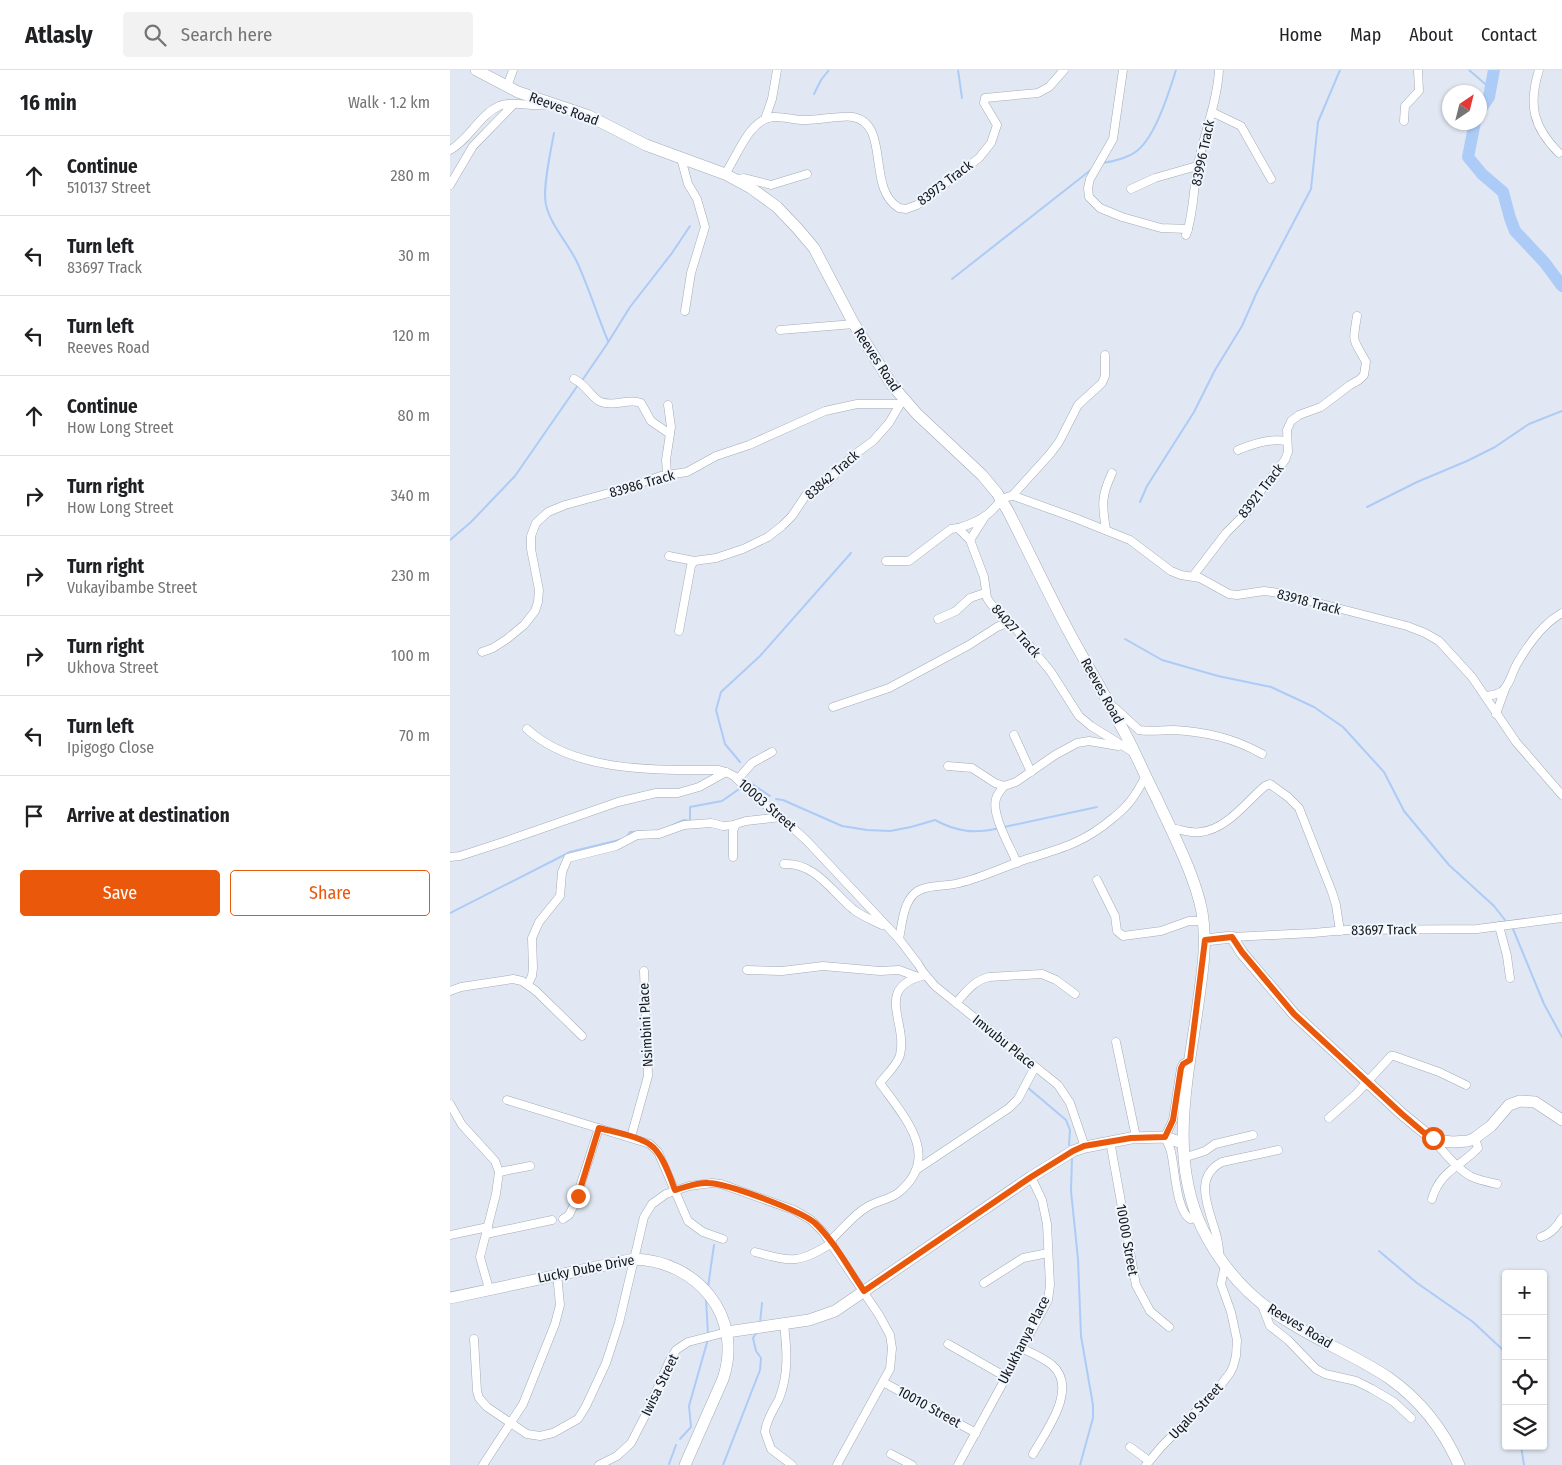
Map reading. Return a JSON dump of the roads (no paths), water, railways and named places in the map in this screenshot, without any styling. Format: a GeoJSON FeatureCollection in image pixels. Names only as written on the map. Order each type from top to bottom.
{"type":"FeatureCollection","features":[{"type":"Feature","properties":{"kind":"street","name":"Reeves Road"},"geometry":{"type":"LineString","coordinates":[[476,70],[507,87],[589,116],[635,140],[725,174],[752,188],[777,207],[803,234],[820,258],[854,324],[901,402],[1007,498],[1068,631],[1136,754],[1191,877],[1200,904],[1205,940],[1183,1119],[1182,1143],[1187,1182],[1198,1218],[1222,1261],[1244,1287],[1282,1318],[1376,1370],[1401,1388],[1431,1419],[1449,1444],[1460,1465]]}},
{"type":"Feature","properties":{"kind":"street"},"geometry":{"type":"LineString","coordinates":[[507,87],[513,70]]}},
{"type":"Feature","properties":{"kind":"street"},"geometry":{"type":"LineString","coordinates":[[725,174],[745,139],[755,126],[766,119],[777,70]]}},
{"type":"Feature","properties":{"kind":"street","name":"83973 Track"},"geometry":{"type":"LineString","coordinates":[[766,119],[779,117],[802,121],[852,117],[864,123],[874,133],[877,158],[886,193],[895,206],[906,209],[912,208],[924,201],[979,158],[989,146],[997,126],[984,103],[985,98],[1041,92],[1049,87],[1064,70]]}},
{"type":"Feature","properties":{"kind":"street","name":"83996 Track"},"geometry":{"type":"LineString","coordinates":[[1123,70],[1113,139],[1090,179],[1089,197],[1100,208],[1122,217],[1161,228],[1187,232],[1198,166],[1212,112],[1219,70]]}},
{"type":"Feature","properties":{"kind":"street"},"geometry":{"type":"LineString","coordinates":[[1404,121],[1405,106],[1419,90],[1418,70]]}},
{"type":"Feature","properties":{"kind":"street"},"geometry":{"type":"LineString","coordinates":[[1539,70],[1532,98],[1533,108],[1540,130],[1559,153]]}},
{"type":"Feature","properties":{"kind":"street"},"geometry":{"type":"LineString","coordinates":[[450,150],[498,107],[514,104],[541,106],[551,103]]}},
{"type":"Feature","properties":{"kind":"street"},"geometry":{"type":"LineString","coordinates":[[450,185],[473,146],[514,104]]}},
{"type":"Feature","properties":{"kind":"street"},"geometry":{"type":"LineString","coordinates":[[1212,112],[1241,126],[1270,179]]}},
{"type":"Feature","properties":{"kind":"street"},"geometry":{"type":"LineString","coordinates":[[681,158],[688,184],[697,199],[705,227],[691,272],[685,311]]}},
{"type":"Feature","properties":{"kind":"street"},"geometry":{"type":"LineString","coordinates":[[1131,189],[1155,178],[1198,166]]}},
{"type":"Feature","properties":{"kind":"street"},"geometry":{"type":"LineString","coordinates":[[736,180],[744,178],[771,185],[807,174]]}},
{"type":"Feature","properties":{"kind":"street","name":"83921 Track"},"geometry":{"type":"LineString","coordinates":[[1193,576],[1226,533],[1248,511],[1259,493],[1285,460],[1288,452],[1286,430],[1293,418],[1321,407],[1362,378],[1366,362],[1356,347],[1354,339],[1357,316]]}},
{"type":"Feature","properties":{"kind":"street"},"geometry":{"type":"LineString","coordinates":[[780,330],[854,324]]}},
{"type":"Feature","properties":{"kind":"street"},"geometry":{"type":"LineString","coordinates":[[886,561],[909,561],[951,529],[969,525],[985,516],[1007,498],[1050,454],[1075,408],[1103,381],[1105,376],[1105,355]]}},
{"type":"Feature","properties":{"kind":"street"},"geometry":{"type":"LineString","coordinates":[[574,379],[585,385],[592,395],[601,402],[612,404],[635,401],[641,403],[651,421],[670,434]]}},
{"type":"Feature","properties":{"kind":"street","name":"83986 Track"},"geometry":{"type":"LineString","coordinates":[[482,652],[494,648],[507,639],[524,625],[534,611],[538,602],[539,590],[531,549],[531,536],[536,523],[544,515],[559,507],[667,474],[687,472],[716,456],[749,445],[825,411],[857,404],[901,402]]}},
{"type":"Feature","properties":{"kind":"street","name":"83842 Track"},"geometry":{"type":"LineString","coordinates":[[669,556],[694,561],[716,558],[743,549],[768,537],[792,516],[806,495],[828,482],[850,458],[877,436],[895,415],[901,402]]}},
{"type":"Feature","properties":{"kind":"street"},"geometry":{"type":"LineString","coordinates":[[667,474],[666,460],[671,426],[668,405]]}},
{"type":"Feature","properties":{"kind":"street"},"geometry":{"type":"LineString","coordinates":[[1238,450],[1254,444],[1286,441]]}},
{"type":"Feature","properties":{"kind":"street"},"geometry":{"type":"LineString","coordinates":[[1106,530],[1102,500],[1104,490],[1112,473]]}},
{"type":"Feature","properties":{"kind":"street","name":"83918 Track"},"geometry":{"type":"LineString","coordinates":[[1007,498],[1106,530],[1134,542],[1171,571],[1204,579],[1232,594],[1256,591],[1272,592],[1407,626],[1425,633],[1444,645],[1472,677],[1516,742],[1562,795]]}},
{"type":"Feature","properties":{"kind":"street"},"geometry":{"type":"LineString","coordinates":[[970,540],[985,516]]}},
{"type":"Feature","properties":{"kind":"street","name":"84027 Track"},"geometry":{"type":"LineString","coordinates":[[958,528],[970,540],[984,577],[987,598],[1012,624],[1051,672],[1079,716],[1124,748],[1136,754]]}},
{"type":"Feature","properties":{"kind":"street"},"geometry":{"type":"LineString","coordinates":[[679,631],[691,566],[694,561]]}},
{"type":"Feature","properties":{"kind":"street"},"geometry":{"type":"LineString","coordinates":[[938,619],[956,611],[970,598],[986,592]]}},
{"type":"Feature","properties":{"kind":"street"},"geometry":{"type":"LineString","coordinates":[[1496,714],[1518,662],[1550,622],[1562,613]]}},
{"type":"Feature","properties":{"kind":"street"},"geometry":{"type":"LineString","coordinates":[[833,707],[889,688],[969,645],[997,627],[1007,623],[1012,624]]}},
{"type":"Feature","properties":{"kind":"street"},"geometry":{"type":"LineString","coordinates":[[1486,696],[1499,694],[1506,687]]}},
{"type":"Feature","properties":{"kind":"street"},"geometry":{"type":"LineString","coordinates":[[1108,702],[1139,730],[1173,730],[1217,735],[1237,741],[1262,754]]}},
{"type":"Feature","properties":{"kind":"street","name":"10003 Street"},"geometry":{"type":"LineString","coordinates":[[527,729],[541,742],[550,747],[608,765],[625,768],[726,772],[738,779],[813,847],[899,939],[906,950]]}},
{"type":"Feature","properties":{"kind":"street"},"geometry":{"type":"LineString","coordinates":[[1014,735],[1031,772]]}},
{"type":"Feature","properties":{"kind":"street"},"geometry":{"type":"LineString","coordinates":[[948,766],[972,768],[994,783],[1004,786],[1016,782],[1068,747],[1083,741],[1124,748]]}},
{"type":"Feature","properties":{"kind":"street"},"geometry":{"type":"LineString","coordinates":[[738,779],[752,763],[772,752]]}},
{"type":"Feature","properties":{"kind":"street"},"geometry":{"type":"LineString","coordinates":[[450,857],[460,856],[509,840],[618,802],[656,793],[678,793],[699,787],[726,772]]}},
{"type":"Feature","properties":{"kind":"street"},"geometry":{"type":"LineString","coordinates":[[899,939],[907,905],[910,898],[917,892],[931,887],[958,884],[1075,844],[1101,829],[1126,808],[1146,776]]}},
{"type":"Feature","properties":{"kind":"street"},"geometry":{"type":"LineString","coordinates":[[1170,828],[1199,832],[1210,830],[1231,818],[1265,786],[1270,784],[1274,786],[1292,801],[1301,813],[1332,892],[1340,931]]}},
{"type":"Feature","properties":{"kind":"street"},"geometry":{"type":"LineString","coordinates":[[1004,786],[996,798],[995,806],[1000,828],[1017,863]]}},
{"type":"Feature","properties":{"kind":"street"},"geometry":{"type":"LineString","coordinates":[[528,984],[533,968],[532,938],[539,922],[560,896],[562,872],[568,858],[616,846],[637,835],[659,834],[684,825],[711,823],[722,826],[735,825],[746,821],[781,817]]}},
{"type":"Feature","properties":{"kind":"street"},"geometry":{"type":"LineString","coordinates":[[733,857],[733,831],[735,825]]}},
{"type":"Feature","properties":{"kind":"street"},"geometry":{"type":"LineString","coordinates":[[784,864],[797,864],[810,870],[854,910],[887,928]]}},
{"type":"Feature","properties":{"kind":"street"},"geometry":{"type":"LineString","coordinates":[[1097,880],[1115,916],[1117,931],[1123,936],[1161,931],[1189,921],[1203,921]]}},
{"type":"Feature","properties":{"kind":"street","name":"83697 Track"},"geometry":{"type":"LineString","coordinates":[[1205,940],[1340,931],[1477,929],[1562,918]]}},
{"type":"Feature","properties":{"kind":"street"},"geometry":{"type":"LineString","coordinates":[[1500,926],[1510,978]]}},
{"type":"Feature","properties":{"kind":"street"},"geometry":{"type":"LineString","coordinates":[[1232,937],[1286,1005],[1368,1082],[1416,1126],[1433,1138],[1441,1149],[1468,1174],[1477,1179],[1497,1184]]}},
{"type":"Feature","properties":{"kind":"street","name":"Imvubu Place"},"geometry":{"type":"LineString","coordinates":[[906,950],[918,964],[922,976],[1058,1086],[1070,1103],[1084,1146]]}},
{"type":"Feature","properties":{"kind":"street"},"geometry":{"type":"LineString","coordinates":[[747,970],[782,971],[823,966],[880,971],[899,970],[922,976]]}},
{"type":"Feature","properties":{"kind":"street","name":"Nsimbini Place"},"geometry":{"type":"LineString","coordinates":[[631,1137],[648,1076],[644,971]]}},
{"type":"Feature","properties":{"kind":"street"},"geometry":{"type":"LineString","coordinates":[[956,1003],[972,985],[982,979],[989,978],[1042,974],[1056,980],[1075,994]]}},
{"type":"Feature","properties":{"kind":"street"},"geometry":{"type":"LineString","coordinates":[[916,1170],[918,1150],[915,1133],[880,1083],[900,1055],[896,996],[898,991],[907,982],[922,976]]}},
{"type":"Feature","properties":{"kind":"street"},"geometry":{"type":"LineString","coordinates":[[450,991],[461,987],[522,980],[582,1036]]}},
{"type":"Feature","properties":{"kind":"street"},"geometry":{"type":"LineString","coordinates":[[1116,1042],[1136,1138]]}},
{"type":"Feature","properties":{"kind":"street"},"geometry":{"type":"LineString","coordinates":[[1329,1118],[1368,1082],[1387,1060],[1394,1056],[1439,1072],[1466,1085]]}},
{"type":"Feature","properties":{"kind":"street"},"geometry":{"type":"LineString","coordinates":[[1190,1060],[1183,1064],[1181,1068],[1173,1120],[1165,1137],[1171,1150],[1175,1183],[1184,1212],[1190,1219],[1198,1218]]}},
{"type":"Feature","properties":{"kind":"street"},"geometry":{"type":"LineString","coordinates":[[755,1252],[786,1260],[807,1258],[831,1242],[867,1207],[887,1200],[897,1193],[916,1170],[1009,1108],[1018,1099],[1035,1067]]}},
{"type":"Feature","properties":{"kind":"street"},"geometry":{"type":"LineString","coordinates":[[506,1100],[650,1144],[656,1149],[688,1221],[703,1232],[723,1238]]}},
{"type":"Feature","properties":{"kind":"street"},"geometry":{"type":"LineString","coordinates":[[1433,1138],[1459,1142],[1475,1138],[1491,1126],[1508,1105],[1520,1101],[1535,1102],[1562,1120]]}},
{"type":"Feature","properties":{"kind":"street"},"geometry":{"type":"LineString","coordinates":[[450,1104],[462,1125],[495,1161],[499,1172],[496,1194],[481,1250],[481,1262],[489,1289]]}},
{"type":"Feature","properties":{"kind":"street"},"geometry":{"type":"LineString","coordinates":[[563,1219],[568,1216],[574,1205],[599,1128]]}},
{"type":"Feature","properties":{"kind":"street"},"geometry":{"type":"LineString","coordinates":[[1183,1158],[1205,1151],[1216,1144],[1253,1136]]}},
{"type":"Feature","properties":{"kind":"street"},"geometry":{"type":"LineString","coordinates":[[727,1332],[814,1319],[828,1314],[1031,1177],[1068,1153],[1084,1146],[1136,1138],[1165,1137],[1182,1143]]}},
{"type":"Feature","properties":{"kind":"street"},"geometry":{"type":"LineString","coordinates":[[1432,1199],[1439,1182],[1457,1164],[1465,1160],[1478,1148],[1475,1138]]}},
{"type":"Feature","properties":{"kind":"street","name":"10000 Street"},"geometry":{"type":"LineString","coordinates":[[1110,1142],[1136,1285],[1150,1311],[1169,1327]]}},
{"type":"Feature","properties":{"kind":"street","name":"Uqalo Street"},"geometry":{"type":"LineString","coordinates":[[1148,1463],[1217,1390],[1230,1373],[1235,1362],[1237,1348],[1235,1329],[1221,1284],[1222,1261],[1220,1243],[1206,1195],[1208,1173],[1222,1162],[1278,1150]]}},
{"type":"Feature","properties":{"kind":"street"},"geometry":{"type":"LineString","coordinates":[[499,1172],[530,1166]]}},
{"type":"Feature","properties":{"kind":"street","name":"Ukukhanya Place"},"geometry":{"type":"LineString","coordinates":[[958,1465],[1048,1300],[1050,1285],[1044,1207],[1031,1177]]}},
{"type":"Feature","properties":{"kind":"street"},"geometry":{"type":"LineString","coordinates":[[474,1340],[477,1391],[479,1398],[487,1408],[527,1434],[540,1436],[553,1433],[572,1424],[578,1419],[586,1406],[606,1363],[624,1309],[634,1258],[646,1212],[657,1200],[675,1190],[706,1182],[721,1184],[800,1213],[816,1224],[831,1242],[864,1291],[892,1341],[890,1369],[837,1465]]}},
{"type":"Feature","properties":{"kind":"street"},"geometry":{"type":"LineString","coordinates":[[1541,1237],[1547,1236],[1562,1218]]}},
{"type":"Feature","properties":{"kind":"street"},"geometry":{"type":"LineString","coordinates":[[450,1235],[552,1220]]}},
{"type":"Feature","properties":{"kind":"street"},"geometry":{"type":"LineString","coordinates":[[984,1283],[1023,1258],[1048,1253]]}},
{"type":"Feature","properties":{"kind":"street","name":"Lucky Dube Drive"},"geometry":{"type":"LineString","coordinates":[[450,1298],[634,1258],[667,1264],[679,1269],[695,1280],[716,1305],[727,1332],[728,1347],[726,1369],[685,1465]]}},
{"type":"Feature","properties":{"kind":"street"},"geometry":{"type":"LineString","coordinates":[[483,1465],[523,1404],[557,1320],[560,1305],[557,1274]]}},
{"type":"Feature","properties":{"kind":"street"},"geometry":{"type":"LineString","coordinates":[[1262,1303],[1270,1326],[1288,1340],[1316,1369],[1325,1374],[1356,1381],[1372,1389],[1394,1402],[1411,1418]]}},
{"type":"Feature","properties":{"kind":"street"},"geometry":{"type":"LineString","coordinates":[[784,1324],[788,1360],[786,1376],[765,1432],[771,1449],[792,1465]]}},
{"type":"Feature","properties":{"kind":"street","name":"Iwisa Street"},"geometry":{"type":"LineString","coordinates":[[599,1465],[610,1460],[626,1448],[636,1434],[676,1350],[688,1342],[727,1332]]}},
{"type":"Feature","properties":{"kind":"street"},"geometry":{"type":"LineString","coordinates":[[948,1344],[1006,1377]]}},
{"type":"Feature","properties":{"kind":"street"},"geometry":{"type":"LineString","coordinates":[[1021,1348],[1052,1364],[1059,1374],[1064,1390],[1058,1407],[1033,1454]]}},
{"type":"Feature","properties":{"kind":"street","name":"10010 Street"},"geometry":{"type":"LineString","coordinates":[[883,1382],[976,1433]]}},
{"type":"Feature","properties":{"kind":"street"},"geometry":{"type":"LineString","coordinates":[[1130,1447],[1148,1463]]}},
{"type":"Feature","properties":{"kind":"street"},"geometry":{"type":"LineString","coordinates":[[891,1454],[912,1465]]}},
{"type":"Feature","properties":{"kind":"waterway"},"geometry":{"type":"LineString","coordinates":[[814,94],[829,70]]}},
{"type":"Feature","properties":{"kind":"waterway"},"geometry":{"type":"LineString","coordinates":[[958,70],[962,98]]}},
{"type":"Feature","properties":{"kind":"waterway"},"geometry":{"type":"LineString","coordinates":[[1102,163],[1131,155],[1145,143],[1161,113],[1176,70]]}},
{"type":"Feature","properties":{"kind":"waterway"},"geometry":{"type":"LineString","coordinates":[[1140,502],[1147,486],[1194,412],[1215,370],[1242,326],[1257,292],[1311,189],[1318,122],[1340,70]]}},
{"type":"Feature","properties":{"kind":"waterway"},"geometry":{"type":"LineString","coordinates":[[1469,70],[1491,89]]}},
{"type":"Feature","properties":{"kind":"waterway"},"geometry":{"type":"LineString","coordinates":[[1487,100],[1494,70]]}},
{"type":"Feature","properties":{"kind":"waterway"},"geometry":{"type":"LineString","coordinates":[[1473,130],[1468,157],[1482,174],[1503,192],[1515,231],[1545,263],[1562,286]]}},
{"type":"Feature","properties":{"kind":"waterway"},"geometry":{"type":"LineString","coordinates":[[554,133],[546,180],[545,198],[548,213],[577,262],[608,341]]}},
{"type":"Feature","properties":{"kind":"waterway"},"geometry":{"type":"LineString","coordinates":[[952,279],[1092,169]]}},
{"type":"Feature","properties":{"kind":"waterway"},"geometry":{"type":"LineString","coordinates":[[581,382],[630,307],[672,253],[690,226]]}},
{"type":"Feature","properties":{"kind":"waterway"},"geometry":{"type":"LineString","coordinates":[[450,540],[471,522],[515,476],[578,385]]}},
{"type":"Feature","properties":{"kind":"waterway"},"geometry":{"type":"LineString","coordinates":[[1367,507],[1495,447],[1529,424],[1562,411]]}},
{"type":"Feature","properties":{"kind":"waterway"},"geometry":{"type":"LineString","coordinates":[[740,762],[725,744],[716,710],[721,692],[760,656],[851,553]]}},
{"type":"Feature","properties":{"kind":"waterway"},"geometry":{"type":"LineString","coordinates":[[1125,639],[1162,660],[1218,676],[1271,687],[1314,707],[1343,727],[1384,772],[1404,811],[1449,865],[1494,906],[1505,920]]}},
{"type":"Feature","properties":{"kind":"waterway"},"geometry":{"type":"LineString","coordinates":[[746,780],[770,796]]}},
{"type":"Feature","properties":{"kind":"waterway"},"geometry":{"type":"LineString","coordinates":[[671,826],[684,820],[690,821],[690,807],[722,801],[742,787]]}},
{"type":"Feature","properties":{"kind":"waterway"},"geometry":{"type":"LineString","coordinates":[[776,799],[783,800],[842,826],[867,830],[890,831],[935,820],[966,831],[999,828]]}},
{"type":"Feature","properties":{"kind":"waterway"},"geometry":{"type":"LineString","coordinates":[[1004,827],[1097,807]]}},
{"type":"Feature","properties":{"kind":"waterway"},"geometry":{"type":"LineString","coordinates":[[627,837],[630,832],[657,831]]}},
{"type":"Feature","properties":{"kind":"waterway"},"geometry":{"type":"LineString","coordinates":[[450,913],[570,852],[623,839]]}},
{"type":"Feature","properties":{"kind":"waterway"},"geometry":{"type":"LineString","coordinates":[[1513,929],[1544,1004],[1562,1037]]}},
{"type":"Feature","properties":{"kind":"waterway"},"geometry":{"type":"LineString","coordinates":[[1027,1087],[1066,1120],[1070,1130],[1069,1145]]}},
{"type":"Feature","properties":{"kind":"waterway"},"geometry":{"type":"LineString","coordinates":[[1072,1157],[1071,1191],[1078,1259],[1081,1336],[1093,1405],[1093,1418],[1080,1465]]}},
{"type":"Feature","properties":{"kind":"waterway"},"geometry":{"type":"LineString","coordinates":[[708,1287],[714,1245]]}},
{"type":"Feature","properties":{"kind":"waterway"},"geometry":{"type":"LineString","coordinates":[[1379,1251],[1417,1283],[1473,1322],[1503,1350],[1505,1360]]}},
{"type":"Feature","properties":{"kind":"waterway"},"geometry":{"type":"LineString","coordinates":[[706,1299],[708,1335]]}},
{"type":"Feature","properties":{"kind":"waterway"},"geometry":{"type":"LineString","coordinates":[[760,1323],[762,1303]]}},
{"type":"Feature","properties":{"kind":"waterway"},"geometry":{"type":"LineString","coordinates":[[723,1465],[760,1370],[761,1358],[756,1351],[753,1338],[757,1332]]}},
{"type":"Feature","properties":{"kind":"waterway"},"geometry":{"type":"LineString","coordinates":[[680,1439],[691,1427],[689,1406],[708,1339]]}},
{"type":"Feature","properties":{"kind":"waterway"},"geometry":{"type":"LineString","coordinates":[[669,1464],[676,1445]]}},
{"type":"Feature","properties":{"kind":"waterway"},"geometry":{"type":"LineString","coordinates":[[1522,1450],[1524,1465]]}}]}
